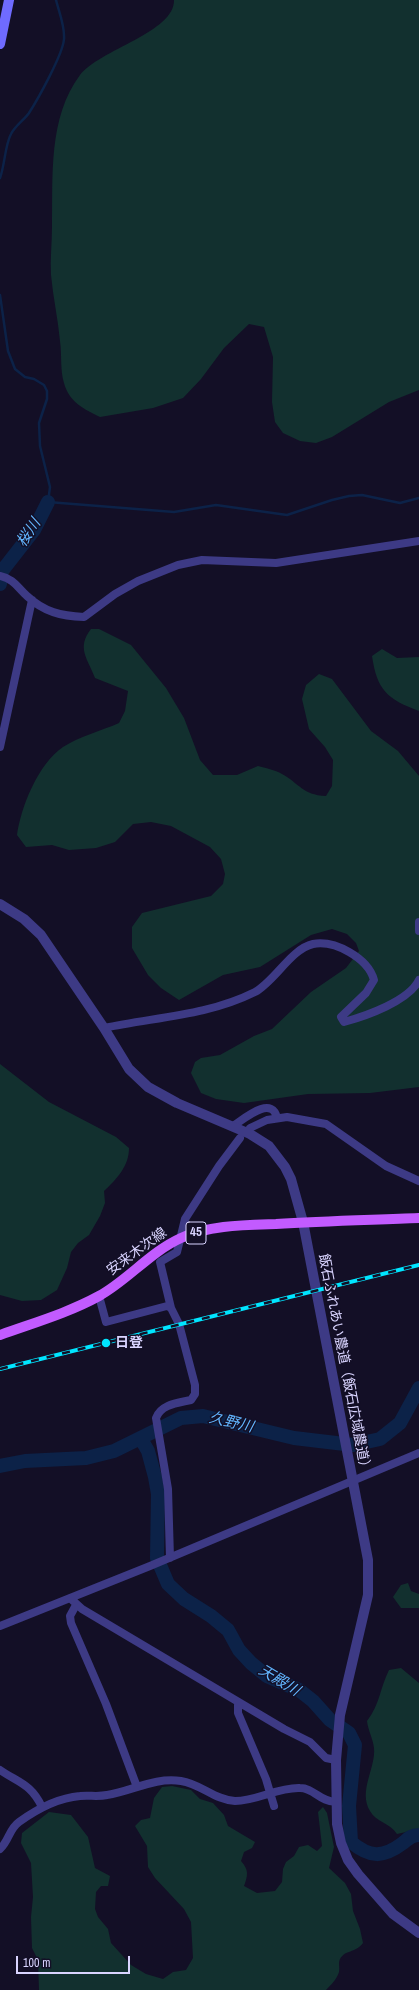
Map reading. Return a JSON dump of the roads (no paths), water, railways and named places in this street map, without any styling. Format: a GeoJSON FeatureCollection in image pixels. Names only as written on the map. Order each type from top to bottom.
{"type":"FeatureCollection","features":[{"type":"Feature","properties":{"kind":"main road"},"geometry":{"type":"LineString","coordinates":[[0,44],[9,0]]}},
{"type":"Feature","properties":{"kind":"main road","name":"安来木次線"},"geometry":{"type":"LineString","coordinates":[[0,1335],[75,1308],[99,1296],[127,1278],[155,1254],[180,1238],[200,1231],[238,1226],[303,1222],[419,1218]]}},
{"type":"Feature","properties":{"kind":"street"},"geometry":{"type":"LineString","coordinates":[[2,576],[15,582],[32,600],[54,614],[84,617],[115,594],[138,581],[178,565],[202,560],[276,563],[419,541]]}},
{"type":"Feature","properties":{"kind":"street"},"geometry":{"type":"LineString","coordinates":[[0,747],[32,600]]}},
{"type":"Feature","properties":{"kind":"street","name":"飯石ふれあい農道（飯石広域農道）"},"geometry":{"type":"LineString","coordinates":[[0,904],[24,919],[41,935],[104,1028],[129,1069],[148,1087],[177,1103],[258,1138],[278,1156],[291,1179],[303,1222],[368,1560],[368,1595],[340,1715],[337,1740],[337,1824],[341,1843],[348,1860],[393,1914],[419,1933]]}},
{"type":"Feature","properties":{"kind":"street"},"geometry":{"type":"LineString","coordinates":[[419,922],[419,931]]}},
{"type":"Feature","properties":{"kind":"street"},"geometry":{"type":"LineString","coordinates":[[104,1028],[200,1012],[224,1005],[256,991],[270,981],[292,957],[312,944],[323,944],[341,948],[363,962],[372,973],[374,980],[366,993],[341,1017],[344,1022],[400,999],[415,988],[419,980]]}},
{"type":"Feature","properties":{"kind":"street"},"geometry":{"type":"LineString","coordinates":[[233,1126],[255,1111],[267,1107],[272,1107],[276,1110],[277,1118]]}},
{"type":"Feature","properties":{"kind":"street"},"geometry":{"type":"LineString","coordinates":[[250,1128],[277,1118],[287,1117],[326,1124],[386,1166],[419,1181]]}},
{"type":"Feature","properties":{"kind":"street"},"geometry":{"type":"LineString","coordinates":[[167,1559],[169,1501],[156,1418],[158,1413],[164,1407],[191,1400],[195,1394],[195,1385],[179,1324],[171,1308],[160,1262],[177,1252],[185,1219],[216,1171],[240,1138]]}},
{"type":"Feature","properties":{"kind":"street"},"geometry":{"type":"LineString","coordinates":[[99,1296],[106,1322],[167,1306],[171,1308]]}},
{"type":"Feature","properties":{"kind":"street"},"geometry":{"type":"LineString","coordinates":[[0,1626],[73,1601],[150,1566],[419,1453]]}},
{"type":"Feature","properties":{"kind":"street"},"geometry":{"type":"LineString","coordinates":[[73,1601],[238,1702],[310,1742],[326,1758],[336,1760]]}},
{"type":"Feature","properties":{"kind":"street"},"geometry":{"type":"LineString","coordinates":[[73,1601],[70,1616],[71,1623],[106,1704],[137,1787]]}},
{"type":"Feature","properties":{"kind":"street"},"geometry":{"type":"LineString","coordinates":[[238,1702],[238,1713],[274,1806]]}},
{"type":"Feature","properties":{"kind":"street"},"geometry":{"type":"LineString","coordinates":[[0,1770],[26,1784],[37,1796],[42,1807]]}},
{"type":"Feature","properties":{"kind":"street"},"geometry":{"type":"LineString","coordinates":[[0,1849],[6,1841],[11,1828],[42,1807],[73,1797],[107,1796],[163,1780],[183,1782],[196,1786],[222,1799],[233,1801],[245,1801],[301,1788],[309,1790],[328,1802],[336,1802]]}},
{"type":"Feature","properties":{"kind":"waterway"},"geometry":{"type":"LineString","coordinates":[[0,178],[9,138],[33,106],[50,76],[63,46],[64,29],[56,0]]}},
{"type":"Feature","properties":{"kind":"waterway"},"geometry":{"type":"LineString","coordinates":[[0,295],[8,351],[15,369],[25,377],[34,379],[44,385],[47,391],[47,399],[39,423],[40,446],[50,487],[48,502],[174,512],[216,505],[287,515],[349,496],[362,495],[400,503],[419,498]]}},
{"type":"Feature","properties":{"kind":"waterway","name":"桜川"},"geometry":{"type":"LineString","coordinates":[[0,584],[2,571],[34,530],[48,502]]}},
{"type":"Feature","properties":{"kind":"waterway","name":"久野川"},"geometry":{"type":"LineString","coordinates":[[0,1466],[25,1461],[86,1458],[114,1451],[181,1418],[203,1416],[294,1438],[353,1445],[380,1439],[400,1423],[419,1388]]}},
{"type":"Feature","properties":{"kind":"waterway","name":"天殿川"},"geometry":{"type":"LineString","coordinates":[[141,1439],[148,1451],[155,1477],[158,1494],[157,1558],[168,1584],[184,1599],[211,1616],[228,1630],[239,1650],[251,1663],[267,1676],[299,1690],[313,1701],[330,1720],[349,1733],[355,1745],[349,1806],[351,1842],[364,1851],[377,1854],[396,1848],[412,1836],[419,1835]]}},
{"type":"Feature","properties":{"kind":"railway"},"geometry":{"type":"LineString","coordinates":[[0,1369],[419,1265]]}},
{"type":"Feature","properties":{"kind":"place","name":"日登"},"geometry":{"type":"Point","coordinates":[106,1343]}}]}
